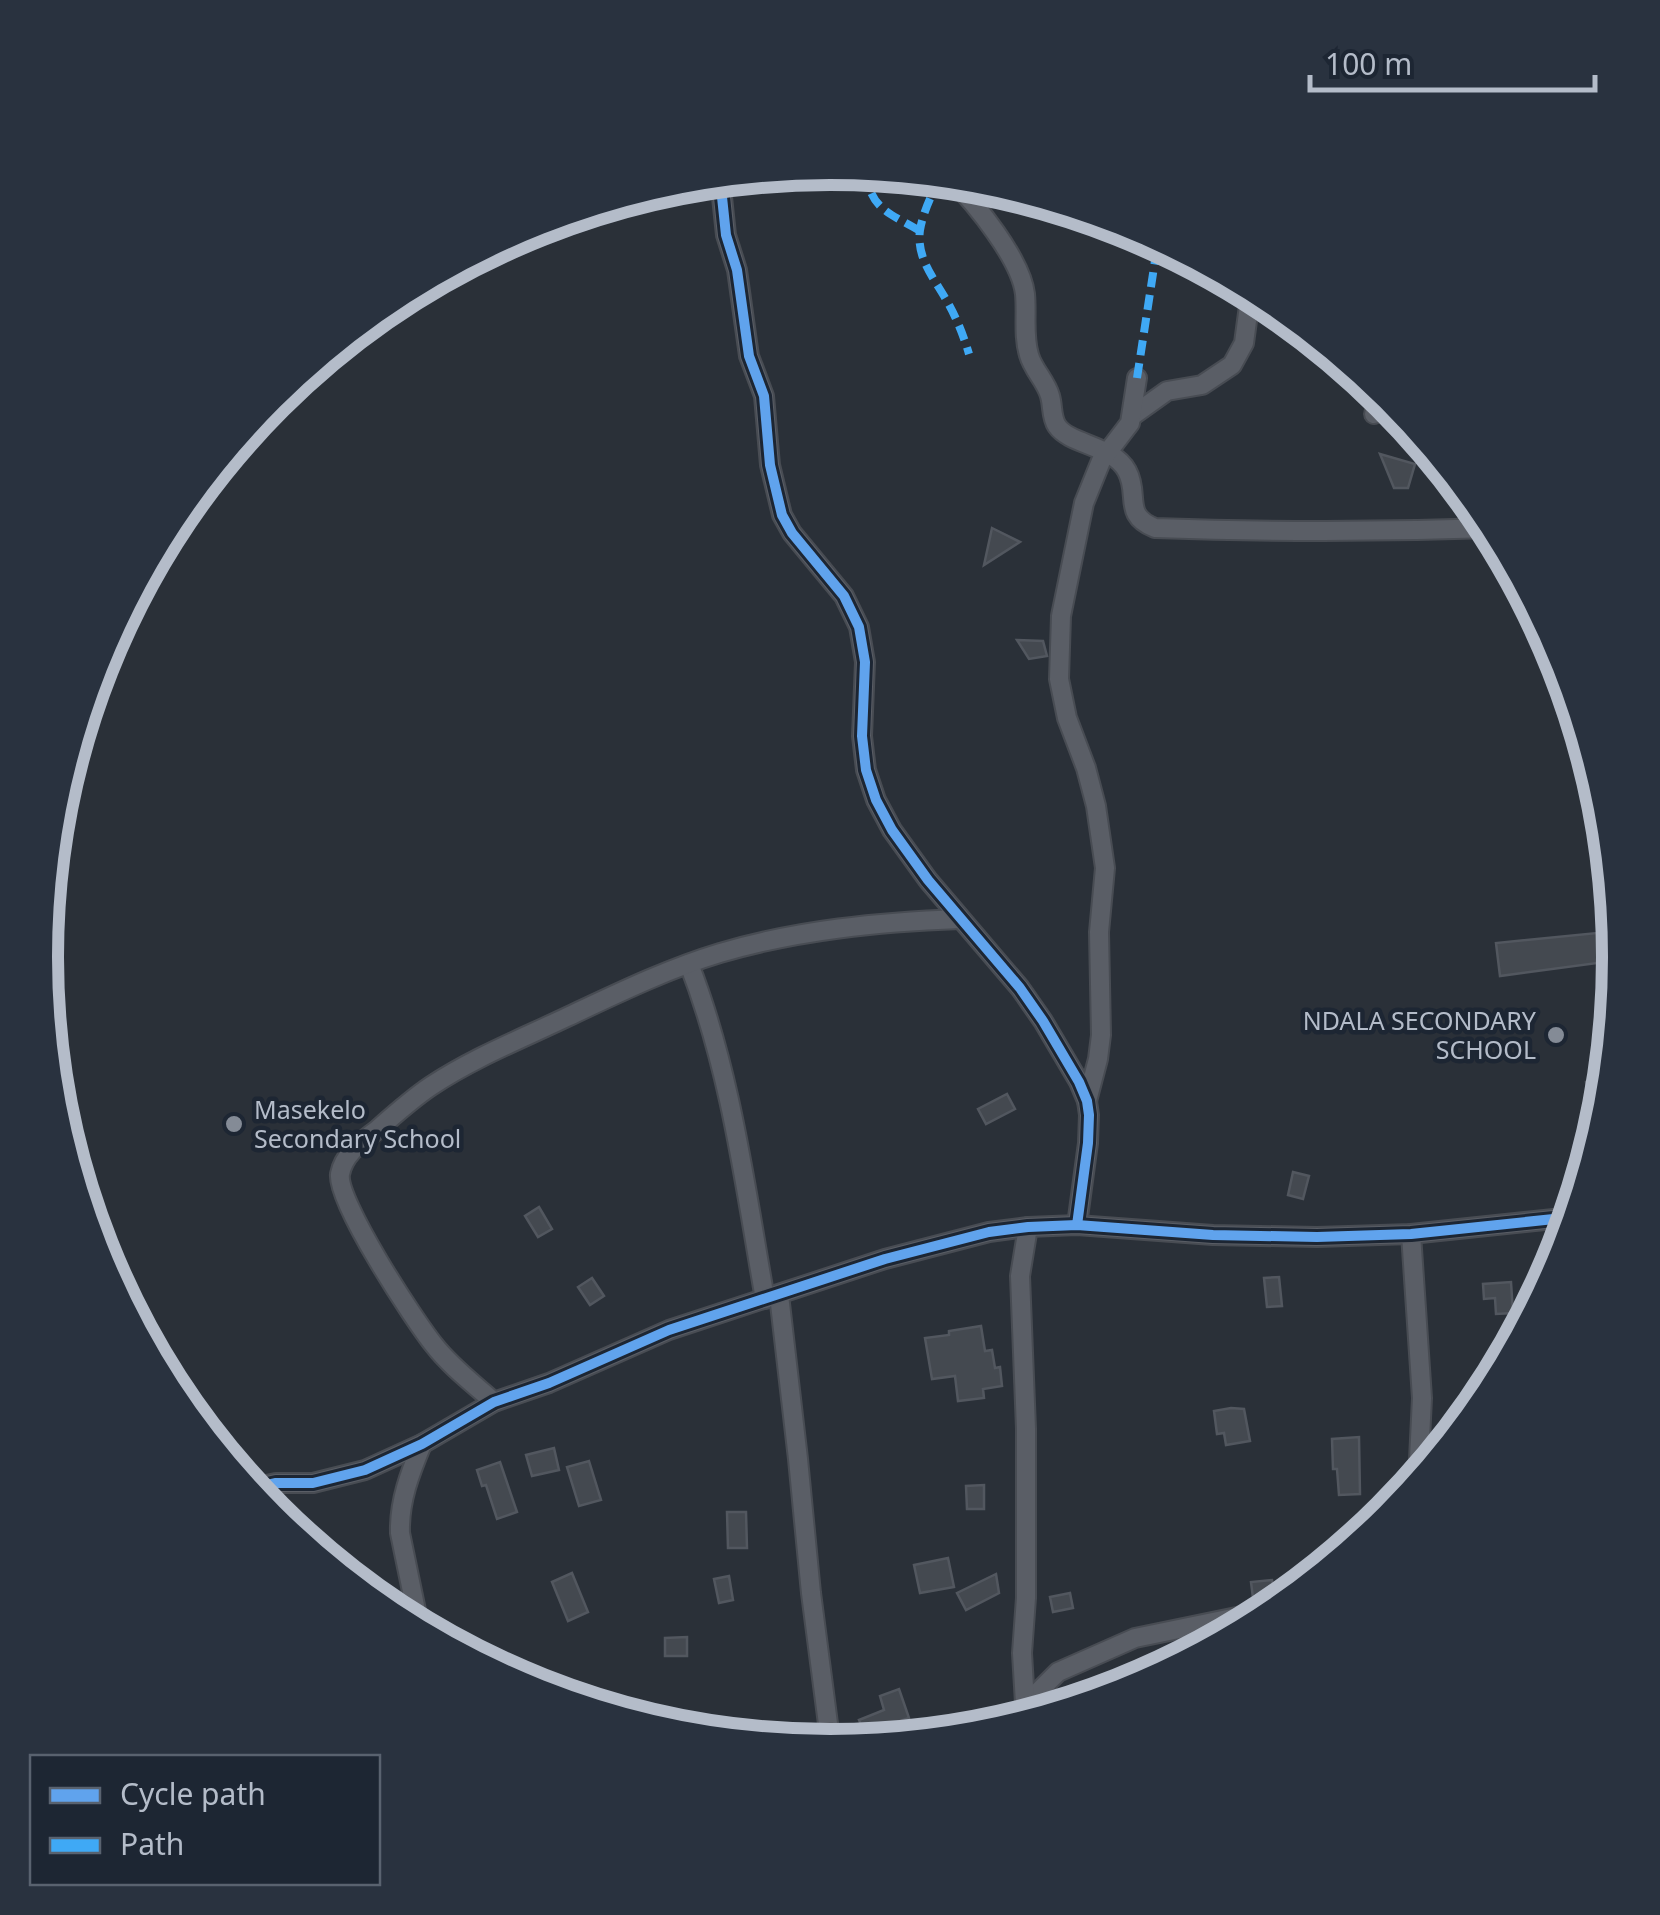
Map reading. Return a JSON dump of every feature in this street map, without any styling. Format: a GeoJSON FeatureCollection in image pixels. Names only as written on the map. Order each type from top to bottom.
{"type":"FeatureCollection","features":[{"type":"Feature","properties":{"kind":"street"},"geometry":{"type":"LineString","coordinates":[[722,193],[749,356],[764,396],[770,464],[782,515],[844,596],[859,627],[865,674],[863,756],[876,800],[928,880],[1020,988],[1066,1060],[1086,1100]]}},
{"type":"Feature","properties":{"kind":"street"},"geometry":{"type":"LineString","coordinates":[[971,198],[1007,252],[1023,286],[1030,360],[1051,397],[1056,425],[1066,434],[1106,452],[1128,472],[1135,513],[1141,521],[1155,528],[1354,532],[1472,529]]}},
{"type":"Feature","properties":{"kind":"street"},"geometry":{"type":"LineString","coordinates":[[1132,416],[1167,391],[1202,384],[1232,365],[1244,344],[1249,309]]}},
{"type":"Feature","properties":{"kind":"street"},"geometry":{"type":"LineString","coordinates":[[1077,1225],[1088,1143],[1086,1100],[1101,1035],[1099,932],[1105,868],[1096,806],[1064,706],[1059,653],[1063,600],[1084,503],[1106,452],[1132,416],[1137,378]]}},
{"type":"Feature","properties":{"kind":"street"},"geometry":{"type":"LineString","coordinates":[[494,1402],[436,1348],[346,1199],[340,1184],[350,1152],[416,1098],[473,1062],[689,964],[790,936],[960,919]]}},
{"type":"Feature","properties":{"kind":"street"},"geometry":{"type":"LineString","coordinates":[[689,964],[715,1038],[772,1297],[830,1730]]}},
{"type":"Feature","properties":{"kind":"street"},"geometry":{"type":"LineString","coordinates":[[266,1485],[313,1483],[365,1470],[422,1444],[494,1402],[549,1383],[669,1330],[935,1244],[989,1232],[1077,1225],[1213,1236],[1316,1237],[1411,1234],[1558,1218]]}},
{"type":"Feature","properties":{"kind":"street"},"geometry":{"type":"LineString","coordinates":[[1026,1705],[1022,1654],[1026,1598],[1026,1429],[1020,1276],[1028,1227]]}},
{"type":"Feature","properties":{"kind":"street"},"geometry":{"type":"LineString","coordinates":[[1411,1234],[1422,1398],[1419,1457]]}},
{"type":"Feature","properties":{"kind":"street"},"geometry":{"type":"LineString","coordinates":[[416,1609],[400,1520],[407,1481],[422,1444]]}},
{"type":"Feature","properties":{"kind":"street"},"geometry":{"type":"LineString","coordinates":[[1033,1703],[1058,1672],[1135,1638],[1229,1619]]}},
{"type":"Feature","properties":{"kind":"building"},"geometry":{"type":"Polygon","coordinates":[[[1380,454],[1415,464],[1408,488],[1394,488],[1380,454]]]}},
{"type":"Feature","properties":{"kind":"building"},"geometry":{"type":"Polygon","coordinates":[[[992,528],[1020,542],[984,565],[992,528]]]}},
{"type":"Feature","properties":{"kind":"building"},"geometry":{"type":"Polygon","coordinates":[[[1017,640],[1043,641],[1047,656],[1029,659],[1017,640]]]}},
{"type":"Feature","properties":{"kind":"building"},"geometry":{"type":"Polygon","coordinates":[[[1602,933],[1602,962],[1500,976],[1496,943],[1602,933]]]}},
{"type":"Feature","properties":{"kind":"building"},"geometry":{"type":"Polygon","coordinates":[[[1592,1081],[1588,1106],[1586,1082],[1592,1081]]]}},
{"type":"Feature","properties":{"kind":"building"},"geometry":{"type":"Polygon","coordinates":[[[1007,1094],[1015,1109],[986,1124],[978,1109],[1007,1094]]]}},
{"type":"Feature","properties":{"kind":"building"},"geometry":{"type":"Polygon","coordinates":[[[1293,1172],[1309,1176],[1303,1199],[1288,1195],[1293,1172]]]}},
{"type":"Feature","properties":{"kind":"building"},"geometry":{"type":"Polygon","coordinates":[[[539,1207],[552,1229],[538,1237],[525,1216],[539,1207]]]}},
{"type":"Feature","properties":{"kind":"building"},"geometry":{"type":"Polygon","coordinates":[[[1279,1277],[1282,1306],[1267,1307],[1264,1278],[1279,1277]]]}},
{"type":"Feature","properties":{"kind":"building"},"geometry":{"type":"Polygon","coordinates":[[[592,1278],[604,1296],[590,1305],[578,1287],[592,1278]]]}},
{"type":"Feature","properties":{"kind":"building"},"geometry":{"type":"Polygon","coordinates":[[[1511,1282],[1513,1313],[1496,1314],[1495,1298],[1484,1299],[1483,1284],[1511,1282]]]}},
{"type":"Feature","properties":{"kind":"building"},"geometry":{"type":"Polygon","coordinates":[[[981,1326],[985,1351],[992,1350],[995,1368],[1000,1367],[1002,1386],[983,1389],[984,1398],[958,1401],[955,1376],[932,1379],[925,1338],[981,1326]]]}},
{"type":"Feature","properties":{"kind":"building"},"geometry":{"type":"Polygon","coordinates":[[[1244,1409],[1250,1441],[1226,1445],[1224,1433],[1217,1434],[1214,1411],[1244,1409]]]}},
{"type":"Feature","properties":{"kind":"building"},"geometry":{"type":"Polygon","coordinates":[[[1359,1437],[1360,1494],[1339,1495],[1332,1439],[1359,1437]]]}},
{"type":"Feature","properties":{"kind":"building"},"geometry":{"type":"Polygon","coordinates":[[[554,1448],[559,1470],[532,1476],[526,1455],[554,1448]]]}},
{"type":"Feature","properties":{"kind":"building"},"geometry":{"type":"Polygon","coordinates":[[[589,1461],[601,1500],[579,1506],[567,1467],[589,1461]]]}},
{"type":"Feature","properties":{"kind":"building"},"geometry":{"type":"Polygon","coordinates":[[[500,1462],[517,1512],[497,1519],[477,1470],[500,1462]]]}},
{"type":"Feature","properties":{"kind":"building"},"geometry":{"type":"Polygon","coordinates":[[[984,1485],[984,1509],[967,1509],[966,1486],[984,1485]]]}},
{"type":"Feature","properties":{"kind":"building"},"geometry":{"type":"Polygon","coordinates":[[[727,1512],[746,1512],[747,1548],[728,1548],[727,1512]]]}},
{"type":"Feature","properties":{"kind":"building"},"geometry":{"type":"Polygon","coordinates":[[[948,1558],[954,1587],[920,1593],[914,1565],[948,1558]]]}},
{"type":"Feature","properties":{"kind":"building"},"geometry":{"type":"Polygon","coordinates":[[[572,1573],[588,1612],[568,1621],[552,1582],[572,1573]]]}},
{"type":"Feature","properties":{"kind":"building"},"geometry":{"type":"Polygon","coordinates":[[[996,1574],[999,1593],[966,1610],[957,1593],[996,1574]]]}},
{"type":"Feature","properties":{"kind":"building"},"geometry":{"type":"Polygon","coordinates":[[[729,1576],[733,1600],[719,1603],[714,1579],[729,1576]]]}},
{"type":"Feature","properties":{"kind":"building"},"geometry":{"type":"Polygon","coordinates":[[[1272,1580],[1273,1590],[1253,1598],[1251,1582],[1272,1580]]]}},
{"type":"Feature","properties":{"kind":"building"},"geometry":{"type":"Polygon","coordinates":[[[1070,1593],[1073,1608],[1053,1612],[1050,1597],[1070,1593]]]}},
{"type":"Feature","properties":{"kind":"building"},"geometry":{"type":"Polygon","coordinates":[[[687,1637],[687,1656],[665,1656],[665,1638],[687,1637]]]}},
{"type":"Feature","properties":{"kind":"building"},"geometry":{"type":"Polygon","coordinates":[[[899,1689],[909,1718],[879,1728],[863,1729],[859,1720],[884,1710],[880,1696],[899,1689]]]}},
{"type":"Feature","properties":{"kind":"marked path"},"geometry":{"type":"LineString","coordinates":[[869,187],[883,209],[920,231]]}},
{"type":"Feature","properties":{"kind":"marked path"},"geometry":{"type":"LineString","coordinates":[[933,192],[921,223],[921,250],[969,354]]}},
{"type":"Feature","properties":{"kind":"marked path"},"geometry":{"type":"LineString","coordinates":[[1137,378],[1155,257]]}},
{"type":"Feature","properties":{"kind":"cycle path"},"geometry":{"type":"LineString","coordinates":[[722,193],[749,356],[764,396],[770,465],[782,515],[844,596],[859,627],[865,662],[862,736],[866,770],[876,800],[928,880],[1020,988],[1079,1082],[1089,1115],[1077,1225]]}},
{"type":"Feature","properties":{"kind":"cycle path"},"geometry":{"type":"LineString","coordinates":[[266,1485],[313,1483],[365,1470],[422,1444],[494,1402],[549,1383],[669,1330],[885,1259],[989,1232],[1077,1225],[1213,1235],[1317,1237],[1411,1234],[1557,1219]]}},
{"type":"Feature","properties":{"kind":"place","name":"NDALA SECONDARY SCHOOL"},"geometry":{"type":"Point","coordinates":[1556,1035]}},
{"type":"Feature","properties":{"kind":"place","name":"Masekelo Secondary School"},"geometry":{"type":"Point","coordinates":[234,1124]}}]}
